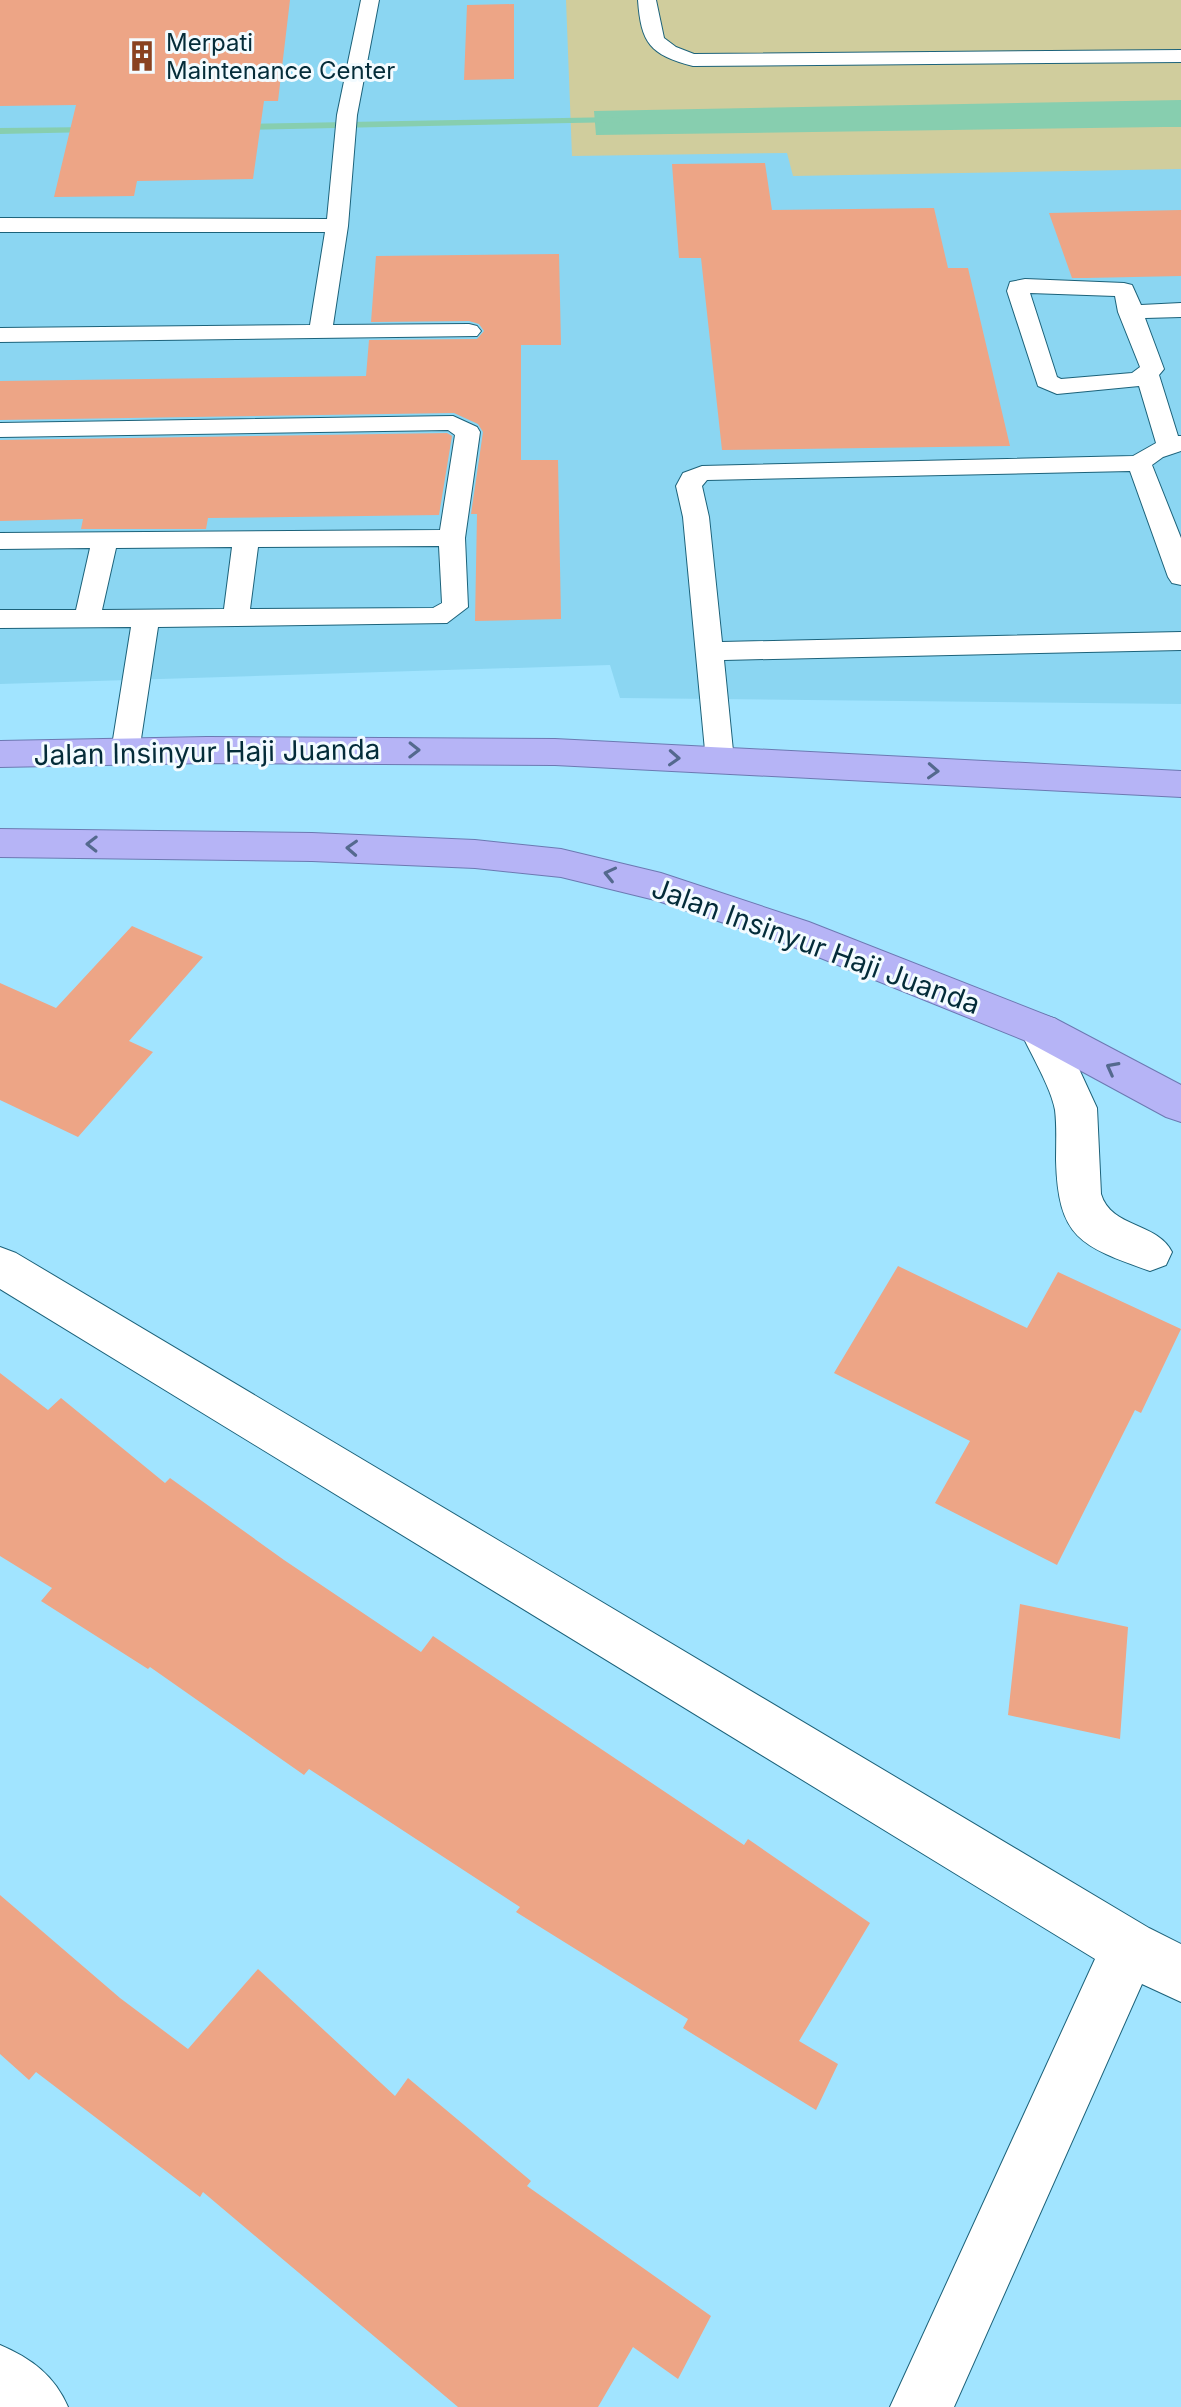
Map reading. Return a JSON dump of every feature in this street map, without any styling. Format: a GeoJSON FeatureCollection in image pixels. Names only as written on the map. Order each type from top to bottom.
{"type":"FeatureCollection","features":[{"type":"Feature","properties":{"kind":"highway","name":"Jalan Insinyur Haji Juanda"},"geometry":{"type":"LineString","coordinates":[[0,754],[555,752],[1181,784]]}},
{"type":"Feature","properties":{"kind":"highway","name":"Jalan Insinyur Haji Juanda"},"geometry":{"type":"LineString","coordinates":[[0,843],[312,847],[475,854],[561,863],[661,887],[795,932],[1041,1030],[1181,1105]]}},
{"type":"Feature","properties":{"kind":"street"},"geometry":{"type":"LineString","coordinates":[[1041,1030],[1076,1108],[1079,1194],[1085,1216],[1099,1228],[1150,1252]]}},
{"type":"Feature","properties":{"kind":"street"},"geometry":{"type":"LineString","coordinates":[[0,1266],[1129,1948],[1181,1974]]}},
{"type":"Feature","properties":{"kind":"street"},"geometry":{"type":"LineString","coordinates":[[922,2407],[1129,1948]]}},
{"type":"Feature","properties":{"kind":"street"},"geometry":{"type":"LineString","coordinates":[[0,2377],[36,2407]]}},
{"type":"Feature","properties":{"kind":"lane"},"geometry":{"type":"LineString","coordinates":[[321,330],[337,226],[347,115],[370,0]]}},
{"type":"Feature","properties":{"kind":"lane"},"geometry":{"type":"LineString","coordinates":[[647,0],[649,32],[656,44],[669,54],[693,60],[1181,56]]}},
{"type":"Feature","properties":{"kind":"lane"},"geometry":{"type":"LineString","coordinates":[[0,225],[337,226]]}},
{"type":"Feature","properties":{"kind":"lane"},"geometry":{"type":"LineString","coordinates":[[1018,287],[1120,288],[1124,290],[1129,312],[1152,369],[1147,375],[1057,387],[1046,381],[1018,287]]}},
{"type":"Feature","properties":{"kind":"lane"},"geometry":{"type":"LineString","coordinates":[[1129,312],[1181,310]]}},
{"type":"Feature","properties":{"kind":"lane"},"geometry":{"type":"LineString","coordinates":[[0,335],[469,331]]}},
{"type":"Feature","properties":{"kind":"lane"},"geometry":{"type":"LineString","coordinates":[[720,761],[696,517],[689,486],[692,478],[702,473],[1139,463],[1175,444],[1147,375]]}},
{"type":"Feature","properties":{"kind":"lane"},"geometry":{"type":"LineString","coordinates":[[0,430],[453,423],[468,432],[452,538],[455,607],[448,614],[438,617],[0,619]]}},
{"type":"Feature","properties":{"kind":"lane"},"geometry":{"type":"LineString","coordinates":[[1139,463],[1159,510],[1181,577]]}},
{"type":"Feature","properties":{"kind":"lane"},"geometry":{"type":"LineString","coordinates":[[0,541],[452,538]]}},
{"type":"Feature","properties":{"kind":"lane"},"geometry":{"type":"LineString","coordinates":[[236,616],[246,539]]}},
{"type":"Feature","properties":{"kind":"lane"},"geometry":{"type":"LineString","coordinates":[[87,619],[105,540]]}},
{"type":"Feature","properties":{"kind":"lane"},"geometry":{"type":"LineString","coordinates":[[125,752],[146,618]]}},
{"type":"Feature","properties":{"kind":"lane"},"geometry":{"type":"LineString","coordinates":[[709,651],[1181,641]]}},
{"type":"Feature","properties":{"kind":"shaded area"},"geometry":{"type":"Polygon","coordinates":[[[0,0],[1181,0],[1181,704],[620,698],[610,665],[0,684],[0,0]]]}},
{"type":"Feature","properties":{"kind":"shaded area"},"geometry":{"type":"Polygon","coordinates":[[[566,0],[1181,0],[1181,169],[793,176],[787,153],[572,156],[566,0]]]}},
{"type":"Feature","properties":{"kind":"shaded area"},"geometry":{"type":"Polygon","coordinates":[[[1181,100],[1181,127],[596,135],[594,111],[1181,100]]]}},
{"type":"Feature","properties":{"kind":"building","name":"Merpati Maintenance Center"},"geometry":{"type":"Polygon","coordinates":[[[0,0],[290,0],[278,101],[264,101],[253,179],[137,181],[134,196],[54,197],[76,105],[0,106],[0,0]]]}},
{"type":"Feature","properties":{"kind":"building"},"geometry":{"type":"Polygon","coordinates":[[[514,4],[514,79],[464,80],[467,5],[514,4]]]}},
{"type":"Feature","properties":{"kind":"building"},"geometry":{"type":"Polygon","coordinates":[[[765,163],[772,210],[934,208],[948,268],[968,268],[1010,446],[722,450],[701,258],[679,258],[672,164],[765,163]]]}},
{"type":"Feature","properties":{"kind":"building"},"geometry":{"type":"Polygon","coordinates":[[[1181,210],[1181,276],[1072,278],[1049,213],[1181,210]]]}},
{"type":"Feature","properties":{"kind":"building"},"geometry":{"type":"Polygon","coordinates":[[[559,254],[561,345],[521,345],[521,460],[558,460],[561,619],[475,621],[477,514],[471,514],[483,432],[478,424],[454,413],[0,420],[0,381],[366,376],[369,340],[477,339],[484,331],[479,324],[469,321],[371,322],[376,256],[559,254]]]}},
{"type":"Feature","properties":{"kind":"building"},"geometry":{"type":"Polygon","coordinates":[[[447,433],[452,436],[439,515],[208,518],[206,529],[81,529],[83,519],[0,521],[0,440],[447,433]]]}},
{"type":"Feature","properties":{"kind":"building"},"geometry":{"type":"Polygon","coordinates":[[[132,926],[203,957],[129,1041],[153,1052],[78,1137],[0,1100],[0,983],[56,1008],[132,926]]]}},
{"type":"Feature","properties":{"kind":"building"},"geometry":{"type":"Polygon","coordinates":[[[898,1266],[1027,1328],[1058,1272],[1181,1329],[1141,1413],[1135,1410],[1057,1565],[935,1503],[970,1441],[834,1373],[898,1266]]]}},
{"type":"Feature","properties":{"kind":"building"},"geometry":{"type":"Polygon","coordinates":[[[0,1373],[48,1410],[61,1398],[165,1483],[170,1478],[284,1560],[421,1652],[433,1636],[744,1845],[748,1839],[870,1923],[799,2041],[838,2064],[816,2110],[683,2028],[688,2019],[516,1912],[520,1907],[309,1769],[304,1775],[150,1667],[148,1669],[41,1601],[52,1588],[0,1556],[0,1373]]]}},
{"type":"Feature","properties":{"kind":"building"},"geometry":{"type":"Polygon","coordinates":[[[1020,1604],[1128,1627],[1120,1739],[1008,1715],[1020,1604]]]}},
{"type":"Feature","properties":{"kind":"building"},"geometry":{"type":"Polygon","coordinates":[[[0,1895],[120,1998],[188,2049],[258,1969],[395,2096],[408,2078],[531,2181],[527,2186],[711,2316],[678,2379],[633,2347],[598,2407],[458,2407],[203,2192],[200,2197],[36,2072],[29,2080],[0,2054],[0,1895]]]}},
{"type":"Feature","properties":{"kind":"waterway"},"geometry":{"type":"LineString","coordinates":[[236,127],[618,120]]}},
{"type":"Feature","properties":{"kind":"waterway"},"geometry":{"type":"LineString","coordinates":[[0,131],[94,129]]}},
{"type":"Feature","properties":{"kind":"place","name":"Merpati Maintenance Center"},"geometry":{"type":"Point","coordinates":[142,56]}}]}
